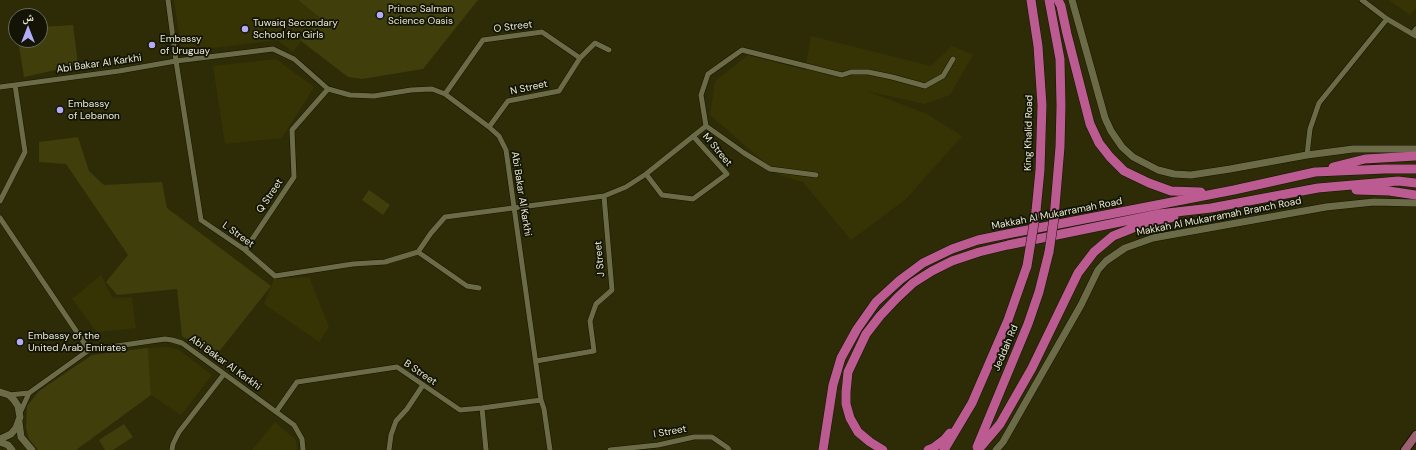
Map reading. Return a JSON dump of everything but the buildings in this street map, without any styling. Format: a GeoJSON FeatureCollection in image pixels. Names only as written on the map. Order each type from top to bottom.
{"type":"FeatureCollection","features":[{"type":"Feature","properties":{"kind":"highway","name":"King Khalid Road"},"geometry":{"type":"LineString","coordinates":[[1027,266],[1036,211],[1040,170],[1042,105],[1038,46],[1031,0]]}},
{"type":"Feature","properties":{"kind":"highway","name":"Jeddah Rd"},"geometry":{"type":"LineString","coordinates":[[977,450],[1028,324],[1039,292],[1049,252],[1054,218],[1060,147],[1061,106],[1060,59],[1049,0]]}},
{"type":"Feature","properties":{"kind":"highway"},"geometry":{"type":"LineString","coordinates":[[1058,0],[1061,6],[1090,124],[1099,143],[1110,157],[1124,171],[1149,183],[1171,191],[1194,193],[1234,190]]}},
{"type":"Feature","properties":{"kind":"highway"},"geometry":{"type":"LineString","coordinates":[[1315,172],[1365,159],[1416,156]]}},
{"type":"Feature","properties":{"kind":"highway","name":"Makkah Al Mukarramah Road"},"geometry":{"type":"LineString","coordinates":[[822,450],[833,385],[842,358],[857,329],[876,302],[900,280],[924,263],[952,249],[978,240],[1234,190],[1315,172],[1416,169]]}},
{"type":"Feature","properties":{"kind":"highway","name":"Makkah Al Mukarramah Road"},"geometry":{"type":"LineString","coordinates":[[883,450],[858,432],[850,418],[846,404],[848,372],[866,334],[880,316],[913,283],[952,261],[979,252],[1159,214],[1211,208],[1318,188],[1398,181],[1416,183]]}},
{"type":"Feature","properties":{"kind":"highway"},"geometry":{"type":"LineString","coordinates":[[1318,188],[1389,191],[1416,195]]}},
{"type":"Feature","properties":{"kind":"highway"},"geometry":{"type":"LineString","coordinates":[[977,450],[1000,424],[1032,368],[1078,272],[1094,252],[1113,236],[1133,228],[1211,208]]}},
{"type":"Feature","properties":{"kind":"highway","name":"Jeddah Rd"},"geometry":{"type":"LineString","coordinates":[[944,450],[972,403],[1008,320],[1027,266]]}},
{"type":"Feature","properties":{"kind":"highway"},"geometry":{"type":"LineString","coordinates":[[928,450],[945,439],[972,403]]}},
{"type":"Feature","properties":{"kind":"main road"},"geometry":{"type":"LineString","coordinates":[[1405,450],[1416,435]]}},
{"type":"Feature","properties":{"kind":"street","name":"L Street"},"geometry":{"type":"LineString","coordinates":[[168,0],[201,220],[245,250],[276,276],[353,264],[385,262],[418,252]]}},
{"type":"Feature","properties":{"kind":"street"},"geometry":{"type":"LineString","coordinates":[[1072,0],[1105,118],[1111,131],[1122,147],[1133,158],[1158,170],[1174,174],[1191,175],[1307,155],[1352,149],[1416,149]]}},
{"type":"Feature","properties":{"kind":"street"},"geometry":{"type":"LineString","coordinates":[[1362,0],[1386,19],[1414,35],[1416,29]]}},
{"type":"Feature","properties":{"kind":"street"},"geometry":{"type":"LineString","coordinates":[[1307,155],[1310,129],[1319,103],[1386,19]]}},
{"type":"Feature","properties":{"kind":"street","name":"O Street"},"geometry":{"type":"LineString","coordinates":[[445,94],[483,40],[542,32],[580,58]]}},
{"type":"Feature","properties":{"kind":"street","name":"N Street"},"geometry":{"type":"LineString","coordinates":[[489,127],[508,101],[559,91],[580,58],[595,43],[609,50]]}},
{"type":"Feature","properties":{"kind":"street","name":"Abi Bakar Al Karkhi"},"geometry":{"type":"LineString","coordinates":[[0,87],[119,71],[176,61],[274,50],[294,59],[328,89],[350,95],[374,96],[411,90],[432,89],[445,94],[499,136],[506,150],[541,400],[550,450]]}},
{"type":"Feature","properties":{"kind":"street"},"geometry":{"type":"LineString","coordinates":[[816,175],[770,169],[744,153],[706,126],[701,95],[708,74],[742,50],[842,75],[851,72],[868,72],[925,86],[943,76],[953,59]]}},
{"type":"Feature","properties":{"kind":"street"},"geometry":{"type":"LineString","coordinates":[[0,201],[25,152],[15,85]]}},
{"type":"Feature","properties":{"kind":"street","name":"Q Street"},"geometry":{"type":"LineString","coordinates":[[245,250],[294,177],[292,130],[328,89]]}},
{"type":"Feature","properties":{"kind":"street","name":"M Street"},"geometry":{"type":"LineString","coordinates":[[514,208],[604,196],[626,187],[646,174],[706,126]]}},
{"type":"Feature","properties":{"kind":"street","name":"M Street"},"geometry":{"type":"LineString","coordinates":[[646,174],[662,195],[693,199],[727,174],[693,136]]}},
{"type":"Feature","properties":{"kind":"street","name":"J Street"},"geometry":{"type":"LineString","coordinates":[[536,361],[594,351],[590,321],[596,304],[612,290],[604,196]]}},
{"type":"Feature","properties":{"kind":"street","name":"Makkah Al Mukarramah Branch Road"},"geometry":{"type":"LineString","coordinates":[[996,450],[1003,442],[1077,311],[1098,270],[1106,261],[1125,248],[1153,238],[1326,207],[1374,202],[1416,203]]}},
{"type":"Feature","properties":{"kind":"street"},"geometry":{"type":"LineString","coordinates":[[479,288],[467,286],[418,252],[431,233],[445,217],[514,208]]}},
{"type":"Feature","properties":{"kind":"street"},"geometry":{"type":"LineString","coordinates":[[0,218],[89,350]]}},
{"type":"Feature","properties":{"kind":"street","name":"Abi Bakar Al Karkhi"},"geometry":{"type":"LineString","coordinates":[[29,393],[89,350],[165,339],[172,340],[182,343],[294,425],[302,439],[304,450]]}},
{"type":"Feature","properties":{"kind":"street","name":"B Street"},"geometry":{"type":"LineString","coordinates":[[276,412],[296,382],[397,367],[460,410],[541,400]]}},
{"type":"Feature","properties":{"kind":"street"},"geometry":{"type":"LineString","coordinates":[[172,450],[173,444],[179,432],[224,374]]}},
{"type":"Feature","properties":{"kind":"street"},"geometry":{"type":"LineString","coordinates":[[389,450],[391,435],[396,421],[407,409],[423,386]]}},
{"type":"Feature","properties":{"kind":"street"},"geometry":{"type":"LineString","coordinates":[[0,392],[9,395],[29,393]]}},
{"type":"Feature","properties":{"kind":"street"},"geometry":{"type":"LineString","coordinates":[[29,393],[20,412],[19,421],[21,437],[32,450]]}},
{"type":"Feature","properties":{"kind":"street"},"geometry":{"type":"LineString","coordinates":[[9,395],[14,400],[20,412]]}},
{"type":"Feature","properties":{"kind":"street"},"geometry":{"type":"LineString","coordinates":[[482,408],[486,450]]}},
{"type":"Feature","properties":{"kind":"street"},"geometry":{"type":"LineString","coordinates":[[12,450],[8,445],[0,440],[11,434],[19,421]]}},
{"type":"Feature","properties":{"kind":"street","name":"I Street"},"geometry":{"type":"LineString","coordinates":[[610,450],[658,447],[694,437],[712,437],[729,450]]}},
{"type":"Feature","properties":{"kind":"shaded area","name":"Tuwaiq Secondary School for Girls"},"geometry":{"type":"Polygon","coordinates":[[[174,0],[298,0],[320,18],[293,52],[277,40],[182,52],[174,0]]]}},
{"type":"Feature","properties":{"kind":"shaded area"},"geometry":{"type":"Polygon","coordinates":[[[298,0],[478,0],[423,69],[362,79],[348,77],[301,41],[320,18],[298,0]]]}},
{"type":"Feature","properties":{"kind":"shaded area"},"geometry":{"type":"Polygon","coordinates":[[[1389,0],[1416,0],[1416,8],[1410,15],[1389,0]]]}},
{"type":"Feature","properties":{"kind":"shaded area"},"geometry":{"type":"Polygon","coordinates":[[[73,25],[78,65],[24,77],[19,48],[48,48],[48,27],[73,25]]]}},
{"type":"Feature","properties":{"kind":"shaded area"},"geometry":{"type":"Polygon","coordinates":[[[811,36],[931,66],[952,46],[973,55],[950,95],[924,104],[867,91],[927,114],[962,136],[906,199],[851,240],[803,182],[779,175],[710,115],[715,81],[748,55],[805,70],[811,36]]]}},
{"type":"Feature","properties":{"kind":"shaded area"},"geometry":{"type":"Polygon","coordinates":[[[276,59],[314,87],[282,138],[225,144],[213,66],[276,59]]]}},
{"type":"Feature","properties":{"kind":"shaded area"},"geometry":{"type":"Polygon","coordinates":[[[78,137],[89,171],[104,185],[162,182],[167,208],[271,286],[214,358],[182,336],[177,289],[117,295],[106,282],[128,255],[66,164],[39,162],[39,142],[78,137]]]}},
{"type":"Feature","properties":{"kind":"shaded area"},"geometry":{"type":"Polygon","coordinates":[[[369,190],[390,205],[383,215],[362,200],[369,190]]]}},
{"type":"Feature","properties":{"kind":"shaded area"},"geometry":{"type":"Polygon","coordinates":[[[101,275],[113,298],[132,297],[136,328],[97,332],[72,299],[101,275]]]}},
{"type":"Feature","properties":{"kind":"shaded area"},"geometry":{"type":"Polygon","coordinates":[[[309,277],[329,327],[319,342],[264,304],[274,279],[309,277]]]}},
{"type":"Feature","properties":{"kind":"shaded area"},"geometry":{"type":"Polygon","coordinates":[[[168,347],[179,350],[212,375],[181,415],[151,395],[148,348],[168,347]]]}},
{"type":"Feature","properties":{"kind":"shaded area"},"geometry":{"type":"Polygon","coordinates":[[[148,348],[151,395],[76,450],[38,450],[29,439],[26,428],[27,406],[39,391],[92,355],[148,348]]]}},
{"type":"Feature","properties":{"kind":"shaded area"},"geometry":{"type":"Polygon","coordinates":[[[275,422],[296,440],[297,450],[252,450],[275,422]]]}},
{"type":"Feature","properties":{"kind":"shaded area"},"geometry":{"type":"Polygon","coordinates":[[[124,424],[133,437],[113,450],[105,450],[99,440],[124,424]]]}},
{"type":"Feature","properties":{"kind":"place","name":"Prince Salman Science Oasis"},"geometry":{"type":"Point","coordinates":[380,15]}},
{"type":"Feature","properties":{"kind":"place","name":"Tuwaiq Secondary School for Girls"},"geometry":{"type":"Point","coordinates":[245,29]}},
{"type":"Feature","properties":{"kind":"place","name":"Embassy of Uruguay"},"geometry":{"type":"Point","coordinates":[152,45]}},
{"type":"Feature","properties":{"kind":"place","name":"Embassy of Lebanon"},"geometry":{"type":"Point","coordinates":[60,110]}},
{"type":"Feature","properties":{"kind":"place","name":"Embassy of the United Arab Emirates"},"geometry":{"type":"Point","coordinates":[20,342]}}]}
